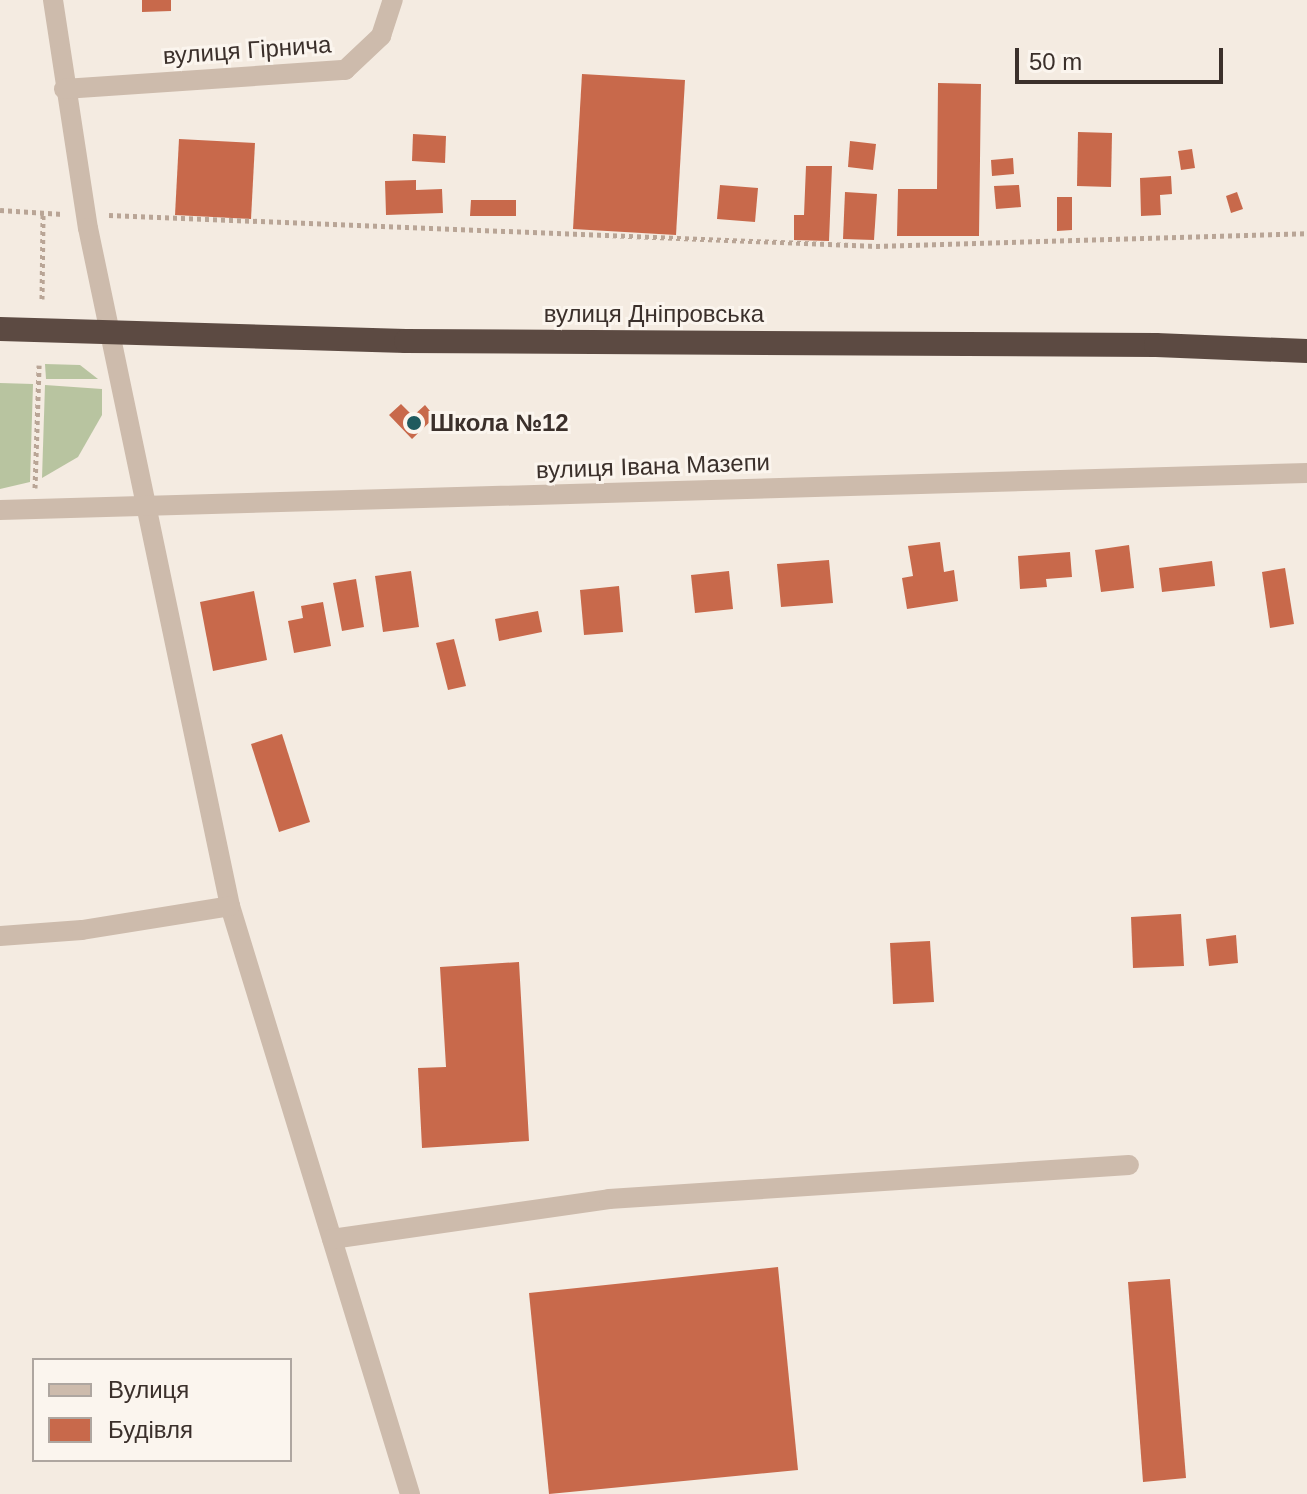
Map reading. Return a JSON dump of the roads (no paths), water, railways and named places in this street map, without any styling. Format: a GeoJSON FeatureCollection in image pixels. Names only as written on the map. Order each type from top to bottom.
{"type":"FeatureCollection","features":[{"type":"Feature","properties":{"kind":"highway","name":"вулиця Дніпровська"},"geometry":{"type":"LineString","coordinates":[[0,329],[406,341],[1156,345],[1307,351]]}},
{"type":"Feature","properties":{"kind":"street"},"geometry":{"type":"LineString","coordinates":[[53,0],[85,214],[150,507],[230,906],[410,1494]]}},
{"type":"Feature","properties":{"kind":"street","name":"вулиця Гірнича"},"geometry":{"type":"LineString","coordinates":[[64,89],[345,70],[381,36],[393,0]]}},
{"type":"Feature","properties":{"kind":"street","name":"вулиця Івана Мазепи"},"geometry":{"type":"LineString","coordinates":[[0,510],[1307,473]]}},
{"type":"Feature","properties":{"kind":"street"},"geometry":{"type":"LineString","coordinates":[[0,936],[82,930],[230,906]]}},
{"type":"Feature","properties":{"kind":"street"},"geometry":{"type":"LineString","coordinates":[[332,1239],[609,1199],[1129,1165]]}},
{"type":"Feature","properties":{"kind":"place","name":"Школа №12"},"geometry":{"type":"Point","coordinates":[414,423]}}]}
